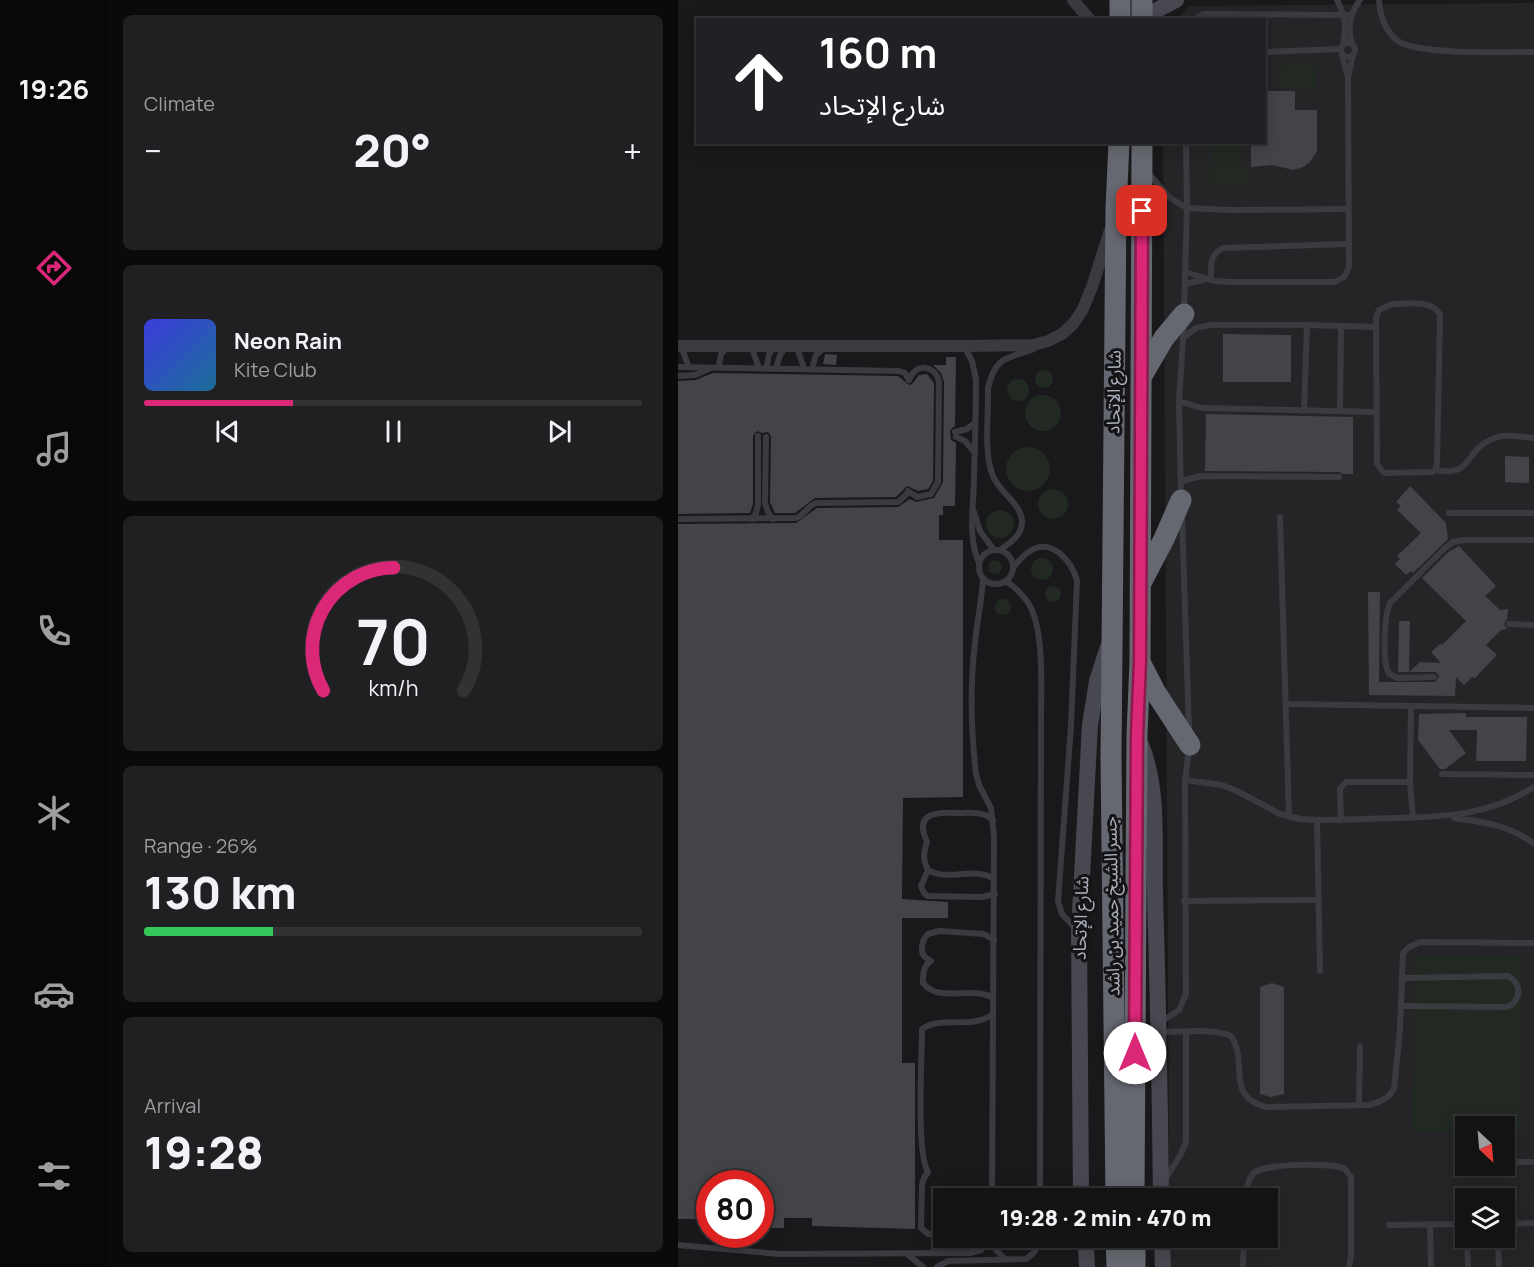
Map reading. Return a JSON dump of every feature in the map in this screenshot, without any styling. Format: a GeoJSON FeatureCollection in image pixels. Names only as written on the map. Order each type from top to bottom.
{"type":"FeatureCollection","features":[{"type":"Feature","properties":{"kind":"highway"},"geometry":{"type":"LineString","coordinates":[[1120,0],[1120,18]]}},
{"type":"Feature","properties":{"kind":"highway"},"geometry":{"type":"LineString","coordinates":[[1142,0],[1142,18]]}},
{"type":"Feature","properties":{"kind":"highway","name":"شارع الإتحاد"},"geometry":{"type":"LineString","coordinates":[[1111,758],[1116,209],[1119,144]]}},
{"type":"Feature","properties":{"kind":"highway","name":"شارع الإتحاد"},"geometry":{"type":"LineString","coordinates":[[1137,770],[1140,661],[1142,144]]}},
{"type":"Feature","properties":{"kind":"highway"},"geometry":{"type":"LineString","coordinates":[[1141,377],[1164,338],[1184,314]]}},
{"type":"Feature","properties":{"kind":"highway"},"geometry":{"type":"LineString","coordinates":[[1139,586],[1164,539],[1182,490]]}},
{"type":"Feature","properties":{"kind":"highway"},"geometry":{"type":"LineString","coordinates":[[1140,661],[1156,693],[1190,745]]}},
{"type":"Feature","properties":{"kind":"highway","name":"جسر الشيخ حميد بن راشد"},"geometry":{"type":"LineString","coordinates":[[1111,758],[1116,1188]]}},
{"type":"Feature","properties":{"kind":"highway","name":"جسر الشيخ حميد بن راشد"},"geometry":{"type":"LineString","coordinates":[[1134,1188],[1137,770]]}},
{"type":"Feature","properties":{"kind":"highway"},"geometry":{"type":"LineString","coordinates":[[1116,1248],[1117,1267]]}},
{"type":"Feature","properties":{"kind":"highway"},"geometry":{"type":"LineString","coordinates":[[1135,1248],[1135,1267]]}},
{"type":"Feature","properties":{"kind":"street"},"geometry":{"type":"LineString","coordinates":[[1073,0],[1088,18]]}},
{"type":"Feature","properties":{"kind":"street"},"geometry":{"type":"LineString","coordinates":[[1149,18],[1157,10],[1176,0]]}},
{"type":"Feature","properties":{"kind":"street"},"geometry":{"type":"LineString","coordinates":[[680,346],[964,346],[1033,345],[1048,341],[1062,334],[1074,324],[1083,311],[1116,209]]}},
{"type":"Feature","properties":{"kind":"street","name":"شارع الإتحاد"},"geometry":{"type":"LineString","coordinates":[[1081,1188],[1078,932],[1093,703],[1100,672],[1111,641]]}},
{"type":"Feature","properties":{"kind":"street","name":"شارع الإتحاد"},"geometry":{"type":"LineString","coordinates":[[1137,735],[1144,752],[1152,795],[1161,1188]]}},
{"type":"Feature","properties":{"kind":"street"},"geometry":{"type":"LineString","coordinates":[[1078,1267],[1080,1248]]}},
{"type":"Feature","properties":{"kind":"street"},"geometry":{"type":"LineString","coordinates":[[1086,1248],[1088,1267]]}},
{"type":"Feature","properties":{"kind":"street"},"geometry":{"type":"LineString","coordinates":[[1162,1248],[1163,1264]]}},
{"type":"Feature","properties":{"kind":"lane"},"geometry":{"type":"LineString","coordinates":[[1185,272],[1209,280],[1230,282],[1335,282],[1347,272],[1348,78],[1342,49],[1345,32],[1343,15],[1336,0]]}},
{"type":"Feature","properties":{"kind":"lane"},"geometry":{"type":"LineString","coordinates":[[1348,78],[1354,48],[1349,33],[1352,15],[1360,0]]}},
{"type":"Feature","properties":{"kind":"lane"},"geometry":{"type":"LineString","coordinates":[[1379,0],[1385,26],[1391,34],[1407,46],[1428,50],[1533,52]]}},
{"type":"Feature","properties":{"kind":"lane"},"geometry":{"type":"LineString","coordinates":[[1196,18],[1203,14],[1352,15]]}},
{"type":"Feature","properties":{"kind":"lane"},"geometry":{"type":"LineString","coordinates":[[1266,51],[1342,49],[1352,44]]}},
{"type":"Feature","properties":{"kind":"lane"},"geometry":{"type":"LineString","coordinates":[[1342,49],[1346,57],[1353,54]]}},
{"type":"Feature","properties":{"kind":"lane"},"geometry":{"type":"LineString","coordinates":[[1159,1028],[1179,1010],[1186,994],[1185,780],[1190,745],[1179,401],[1185,284],[1186,144]]}},
{"type":"Feature","properties":{"kind":"lane"},"geometry":{"type":"LineString","coordinates":[[1142,164],[1159,188],[1187,208],[1348,209]]}},
{"type":"Feature","properties":{"kind":"lane"},"geometry":{"type":"LineString","coordinates":[[1209,280],[1211,261],[1218,250],[1223,248],[1348,244]]}},
{"type":"Feature","properties":{"kind":"lane"},"geometry":{"type":"LineString","coordinates":[[1185,284],[1209,280]]}},
{"type":"Feature","properties":{"kind":"lane"},"geometry":{"type":"LineString","coordinates":[[1435,470],[1440,315],[1438,310],[1429,304],[1392,304],[1379,310],[1376,317],[1377,464],[1384,473],[1459,470],[1479,447],[1494,438],[1510,436],[1534,438]]}},
{"type":"Feature","properties":{"kind":"lane"},"geometry":{"type":"LineString","coordinates":[[1183,338],[1196,328],[1212,325],[1376,327]]}},
{"type":"Feature","properties":{"kind":"lane"},"geometry":{"type":"LineString","coordinates":[[1304,411],[1307,325]]}},
{"type":"Feature","properties":{"kind":"lane"},"geometry":{"type":"LineString","coordinates":[[1340,411],[1341,326]]}},
{"type":"Feature","properties":{"kind":"lane"},"geometry":{"type":"LineString","coordinates":[[979,563],[987,552],[997,550],[1012,541],[1019,533],[1022,523],[1020,512],[999,488],[989,466],[988,388],[991,377],[1002,360],[1011,355],[1035,349],[1048,341]]}},
{"type":"Feature","properties":{"kind":"lane"},"geometry":{"type":"LineString","coordinates":[[680,346],[688,365]]}},
{"type":"Feature","properties":{"kind":"lane"},"geometry":{"type":"LineString","coordinates":[[678,376],[696,375],[715,366],[728,346]]}},
{"type":"Feature","properties":{"kind":"lane"},"geometry":{"type":"LineString","coordinates":[[751,346],[758,365]]}},
{"type":"Feature","properties":{"kind":"lane"},"geometry":{"type":"LineString","coordinates":[[786,346],[803,364]]}},
{"type":"Feature","properties":{"kind":"lane"},"geometry":{"type":"LineString","coordinates":[[767,365],[769,354],[786,346]]}},
{"type":"Feature","properties":{"kind":"lane"},"geometry":{"type":"LineString","coordinates":[[777,365],[786,346]]}},
{"type":"Feature","properties":{"kind":"lane"},"geometry":{"type":"LineString","coordinates":[[813,365],[820,351],[829,346]]}},
{"type":"Feature","properties":{"kind":"lane"},"geometry":{"type":"LineString","coordinates":[[964,346],[972,362],[976,379],[974,508],[971,531],[980,574],[987,582],[997,584],[1006,580],[1013,568],[1032,549],[1041,547],[1051,548],[1068,560],[1077,580],[1071,726],[1058,901],[1062,914],[1078,932]]}},
{"type":"Feature","properties":{"kind":"lane"},"geometry":{"type":"LineString","coordinates":[[678,367],[899,371],[905,373],[909,380],[914,372],[922,367],[932,369],[938,377],[938,482],[934,491],[926,496],[917,497],[908,491],[898,502],[819,502],[811,505],[799,517],[678,519]]}},
{"type":"Feature","properties":{"kind":"lane"},"geometry":{"type":"LineString","coordinates":[[1179,401],[1202,408],[1377,412]]}},
{"type":"Feature","properties":{"kind":"lane"},"geometry":{"type":"LineString","coordinates":[[975,423],[956,435],[965,441],[975,454]]}},
{"type":"Feature","properties":{"kind":"lane"},"geometry":{"type":"LineString","coordinates":[[752,519],[758,505],[758,436]]}},
{"type":"Feature","properties":{"kind":"lane"},"geometry":{"type":"LineString","coordinates":[[766,437],[765,503],[773,519]]}},
{"type":"Feature","properties":{"kind":"lane"},"geometry":{"type":"LineString","coordinates":[[1182,490],[1201,476],[1339,477]]}},
{"type":"Feature","properties":{"kind":"lane"},"geometry":{"type":"LineString","coordinates":[[974,508],[980,531],[997,550],[1010,557],[1013,568]]}},
{"type":"Feature","properties":{"kind":"lane"},"geometry":{"type":"LineString","coordinates":[[1449,513],[1534,513]]}},
{"type":"Feature","properties":{"kind":"lane"},"geometry":{"type":"LineString","coordinates":[[1280,517],[1289,817]]}},
{"type":"Feature","properties":{"kind":"lane"},"geometry":{"type":"LineString","coordinates":[[1434,677],[1398,678],[1389,674],[1386,664],[1386,615],[1390,603],[1453,542],[1534,540]]}},
{"type":"Feature","properties":{"kind":"lane"},"geometry":{"type":"LineString","coordinates":[[983,578],[974,655],[975,761],[977,779],[988,800],[994,821],[992,1188]]}},
{"type":"Feature","properties":{"kind":"lane"},"geometry":{"type":"LineString","coordinates":[[1006,580],[1021,593],[1031,609],[1040,653],[1040,1188]]}},
{"type":"Feature","properties":{"kind":"lane"},"geometry":{"type":"LineString","coordinates":[[1509,624],[1534,625]]}},
{"type":"Feature","properties":{"kind":"lane"},"geometry":{"type":"LineString","coordinates":[[1286,704],[1534,708]]}},
{"type":"Feature","properties":{"kind":"lane"},"geometry":{"type":"LineString","coordinates":[[1410,706],[1410,782],[1413,818]]}},
{"type":"Feature","properties":{"kind":"lane"},"geometry":{"type":"LineString","coordinates":[[1442,774],[1534,775]]}},
{"type":"Feature","properties":{"kind":"lane"},"geometry":{"type":"LineString","coordinates":[[1185,780],[1222,785],[1289,817],[1317,820],[1447,817],[1498,825],[1514,831],[1534,844]]}},
{"type":"Feature","properties":{"kind":"lane"},"geometry":{"type":"LineString","coordinates":[[1341,820],[1340,789],[1346,782],[1410,782]]}},
{"type":"Feature","properties":{"kind":"lane"},"geometry":{"type":"LineString","coordinates":[[1447,817],[1487,808],[1534,787]]}},
{"type":"Feature","properties":{"kind":"lane"},"geometry":{"type":"LineString","coordinates":[[1524,793],[1534,793]]}},
{"type":"Feature","properties":{"kind":"lane"},"geometry":{"type":"LineString","coordinates":[[994,821],[978,814],[934,813],[923,822],[922,830],[927,842],[923,854],[928,870],[941,875],[983,874],[994,879]]}},
{"type":"Feature","properties":{"kind":"lane"},"geometry":{"type":"LineString","coordinates":[[1317,820],[1320,971]]}},
{"type":"Feature","properties":{"kind":"lane"},"geometry":{"type":"LineString","coordinates":[[928,870],[921,886],[928,896],[982,897],[995,894]]}},
{"type":"Feature","properties":{"kind":"lane"},"geometry":{"type":"LineString","coordinates":[[1184,901],[1319,900]]}},
{"type":"Feature","properties":{"kind":"lane"},"geometry":{"type":"LineString","coordinates":[[993,998],[985,994],[941,993],[930,990],[923,983],[923,973],[925,966],[931,962],[923,955],[922,944],[924,939],[934,932],[984,934],[994,940]]}},
{"type":"Feature","properties":{"kind":"lane"},"geometry":{"type":"LineString","coordinates":[[1159,1028],[1186,1032],[1225,1033],[1231,1036],[1236,1047],[1240,1085],[1243,1092],[1256,1104],[1266,1107],[1369,1105],[1382,1101],[1394,1089],[1403,953],[1409,947],[1420,942],[1534,943]]}},
{"type":"Feature","properties":{"kind":"lane"},"geometry":{"type":"LineString","coordinates":[[1401,1006],[1506,1007],[1518,999],[1516,982],[1508,976],[1403,978]]}},
{"type":"Feature","properties":{"kind":"lane"},"geometry":{"type":"LineString","coordinates":[[933,1234],[928,1234],[921,1228],[923,1182],[928,1172],[924,1161],[922,1136],[922,1029],[933,1024],[979,1021],[993,1014]]}},
{"type":"Feature","properties":{"kind":"lane"},"geometry":{"type":"LineString","coordinates":[[1163,1188],[1186,1142],[1186,1032]]}},
{"type":"Feature","properties":{"kind":"lane"},"geometry":{"type":"LineString","coordinates":[[1359,1106],[1360,1046]]}},
{"type":"Feature","properties":{"kind":"lane"},"geometry":{"type":"LineString","coordinates":[[1515,1162],[1534,1162]]}},
{"type":"Feature","properties":{"kind":"lane"},"geometry":{"type":"LineString","coordinates":[[1248,1188],[1250,1178],[1262,1168],[1330,1166],[1345,1169],[1351,1177],[1349,1267]]}},
{"type":"Feature","properties":{"kind":"lane"},"geometry":{"type":"LineString","coordinates":[[1515,1224],[1534,1223]]}},
{"type":"Feature","properties":{"kind":"lane"},"geometry":{"type":"LineString","coordinates":[[1389,1225],[1455,1224]]}},
{"type":"Feature","properties":{"kind":"lane"},"geometry":{"type":"LineString","coordinates":[[1430,1225],[1431,1267]]}},
{"type":"Feature","properties":{"kind":"lane"},"geometry":{"type":"LineString","coordinates":[[678,1245],[780,1254],[970,1253],[983,1248]]}},
{"type":"Feature","properties":{"kind":"lane"},"geometry":{"type":"LineString","coordinates":[[996,1248],[998,1253],[1007,1260]]}},
{"type":"Feature","properties":{"kind":"lane"},"geometry":{"type":"LineString","coordinates":[[937,1267],[948,1260],[1026,1259],[1037,1248]]}},
{"type":"Feature","properties":{"kind":"lane"},"geometry":{"type":"LineString","coordinates":[[1243,1267],[1244,1248]]}},
{"type":"Feature","properties":{"kind":"lane"},"geometry":{"type":"LineString","coordinates":[[1467,1248],[1468,1267]]}},
{"type":"Feature","properties":{"kind":"lane"},"geometry":{"type":"LineString","coordinates":[[1498,1248],[1499,1267]]}},
{"type":"Feature","properties":{"kind":"lane"},"geometry":{"type":"LineString","coordinates":[[906,1253],[923,1267]]}},
{"type":"Feature","properties":{"kind":"shaded area"},"geometry":{"type":"Polygon","coordinates":[[[1534,3],[1534,1267],[1168,1267],[1167,1248],[1278,1248],[1278,1188],[1168,1188],[1163,144],[1266,144],[1266,18],[1178,18],[1189,6],[1534,3]]]}},
{"type":"Feature","properties":{"kind":"shaded area"},"geometry":{"type":"Polygon","coordinates":[[[1279,66],[1316,66],[1315,89],[1279,89],[1279,66]]]}},
{"type":"Feature","properties":{"kind":"shaded area"},"geometry":{"type":"Polygon","coordinates":[[[1211,144],[1241,144],[1239,169],[1248,169],[1247,186],[1210,186],[1211,144]]]}},
{"type":"Feature","properties":{"kind":"shaded area"},"geometry":{"type":"Polygon","coordinates":[[[1044,370],[1050,373],[1053,379],[1050,385],[1044,388],[1038,385],[1035,379],[1038,373],[1044,370]]]}},
{"type":"Feature","properties":{"kind":"shaded area"},"geometry":{"type":"Polygon","coordinates":[[[1018,379],[1028,386],[1029,390],[1022,400],[1018,401],[1008,394],[1007,390],[1014,380],[1018,379]]]}},
{"type":"Feature","properties":{"kind":"shaded area"},"geometry":{"type":"Polygon","coordinates":[[[1043,395],[1056,400],[1061,413],[1056,426],[1043,431],[1030,426],[1025,413],[1030,400],[1043,395]]]}},
{"type":"Feature","properties":{"kind":"shaded area"},"geometry":{"type":"Polygon","coordinates":[[[1028,447],[1044,453],[1050,469],[1044,485],[1028,491],[1012,485],[1006,469],[1012,453],[1028,447]]]}},
{"type":"Feature","properties":{"kind":"shaded area"},"geometry":{"type":"Polygon","coordinates":[[[1053,489],[1059,490],[1067,498],[1067,510],[1059,518],[1053,519],[1047,518],[1039,510],[1038,504],[1039,498],[1047,490],[1053,489]]]}},
{"type":"Feature","properties":{"kind":"shaded area"},"geometry":{"type":"Polygon","coordinates":[[[1000,510],[1010,514],[1014,524],[1010,534],[1000,538],[990,534],[986,524],[990,514],[1000,510]]]}},
{"type":"Feature","properties":{"kind":"shaded area"},"geometry":{"type":"Polygon","coordinates":[[[1042,558],[1052,565],[1053,569],[1046,579],[1042,580],[1032,573],[1031,569],[1038,559],[1042,558]]]}},
{"type":"Feature","properties":{"kind":"shaded area"},"geometry":{"type":"Polygon","coordinates":[[[992,560],[998,560],[1002,567],[998,574],[992,574],[988,570],[988,564],[992,560]]]}},
{"type":"Feature","properties":{"kind":"shaded area"},"geometry":{"type":"Polygon","coordinates":[[[1053,586],[1061,594],[1053,602],[1045,594],[1053,586]]]}},
{"type":"Feature","properties":{"kind":"shaded area"},"geometry":{"type":"Polygon","coordinates":[[[1000,599],[1006,599],[1011,607],[1009,613],[1000,615],[995,610],[995,604],[1000,599]]]}},
{"type":"Feature","properties":{"kind":"shaded area"},"geometry":{"type":"Polygon","coordinates":[[[1414,956],[1522,956],[1521,1133],[1515,1133],[1515,1116],[1455,1116],[1455,1133],[1413,1133],[1414,956]]]}},
{"type":"Feature","properties":{"kind":"building"},"geometry":{"type":"Polygon","coordinates":[[[1266,91],[1295,91],[1295,110],[1317,110],[1317,151],[1310,162],[1293,170],[1273,165],[1251,167],[1251,144],[1266,144],[1266,91]]]}},
{"type":"Feature","properties":{"kind":"building"},"geometry":{"type":"Polygon","coordinates":[[[1223,334],[1291,335],[1291,382],[1223,382],[1223,334]]]}},
{"type":"Feature","properties":{"kind":"building"},"geometry":{"type":"Polygon","coordinates":[[[825,354],[837,355],[836,365],[823,364],[825,354]]]}},
{"type":"Feature","properties":{"kind":"building"},"geometry":{"type":"Polygon","coordinates":[[[946,357],[956,357],[955,426],[950,433],[951,440],[956,443],[955,506],[943,506],[943,515],[939,515],[939,540],[963,540],[963,797],[903,798],[902,899],[948,902],[948,918],[902,918],[902,1063],[915,1063],[915,1229],[812,1226],[812,1218],[784,1218],[784,1228],[774,1228],[774,1170],[696,1170],[696,1219],[678,1219],[678,524],[796,523],[817,508],[898,507],[910,499],[916,502],[934,498],[943,482],[944,382],[941,373],[933,365],[946,365],[946,357]]]}},
{"type":"Feature","properties":{"kind":"building"},"geometry":{"type":"Polygon","coordinates":[[[713,373],[898,376],[909,385],[919,375],[927,374],[934,383],[933,481],[928,489],[918,491],[907,486],[896,497],[815,498],[795,513],[775,513],[770,502],[771,436],[768,432],[757,431],[753,436],[753,504],[750,513],[678,514],[678,381],[696,380],[713,373]]]}},
{"type":"Feature","properties":{"kind":"building"},"geometry":{"type":"Polygon","coordinates":[[[1206,414],[1353,417],[1353,474],[1205,471],[1206,414]]]}},
{"type":"Feature","properties":{"kind":"building"},"geometry":{"type":"Polygon","coordinates":[[[1505,456],[1529,457],[1529,483],[1505,482],[1505,456]]]}},
{"type":"Feature","properties":{"kind":"building"},"geometry":{"type":"Polygon","coordinates":[[[1410,486],[1446,523],[1448,539],[1413,573],[1411,571],[1406,575],[1395,564],[1400,559],[1397,556],[1421,533],[1397,510],[1401,506],[1396,502],[1410,486]]]}},
{"type":"Feature","properties":{"kind":"building"},"geometry":{"type":"Polygon","coordinates":[[[1459,546],[1496,586],[1485,596],[1500,610],[1508,609],[1504,624],[1507,629],[1501,630],[1486,645],[1497,655],[1475,678],[1472,677],[1464,685],[1456,677],[1455,696],[1369,695],[1368,592],[1380,592],[1379,682],[1436,682],[1439,676],[1436,672],[1409,672],[1420,662],[1441,663],[1431,652],[1440,644],[1442,645],[1466,621],[1422,578],[1448,552],[1459,546]]]}},
{"type":"Feature","properties":{"kind":"building"},"geometry":{"type":"Polygon","coordinates":[[[1399,621],[1410,621],[1409,672],[1398,672],[1399,621]]]}},
{"type":"Feature","properties":{"kind":"building"},"geometry":{"type":"Polygon","coordinates":[[[1466,713],[1466,717],[1527,717],[1526,761],[1476,761],[1477,730],[1449,730],[1466,753],[1445,769],[1440,769],[1418,740],[1419,714],[1466,713]]]}},
{"type":"Feature","properties":{"kind":"building"},"geometry":{"type":"Polygon","coordinates":[[[1272,983],[1284,987],[1284,1094],[1271,1097],[1260,1094],[1260,987],[1272,983]]]}},
{"type":"Feature","properties":{"kind":"route"},"geometry":{"type":"LineString","coordinates":[[1135,1053],[1142,211]]}}]}
